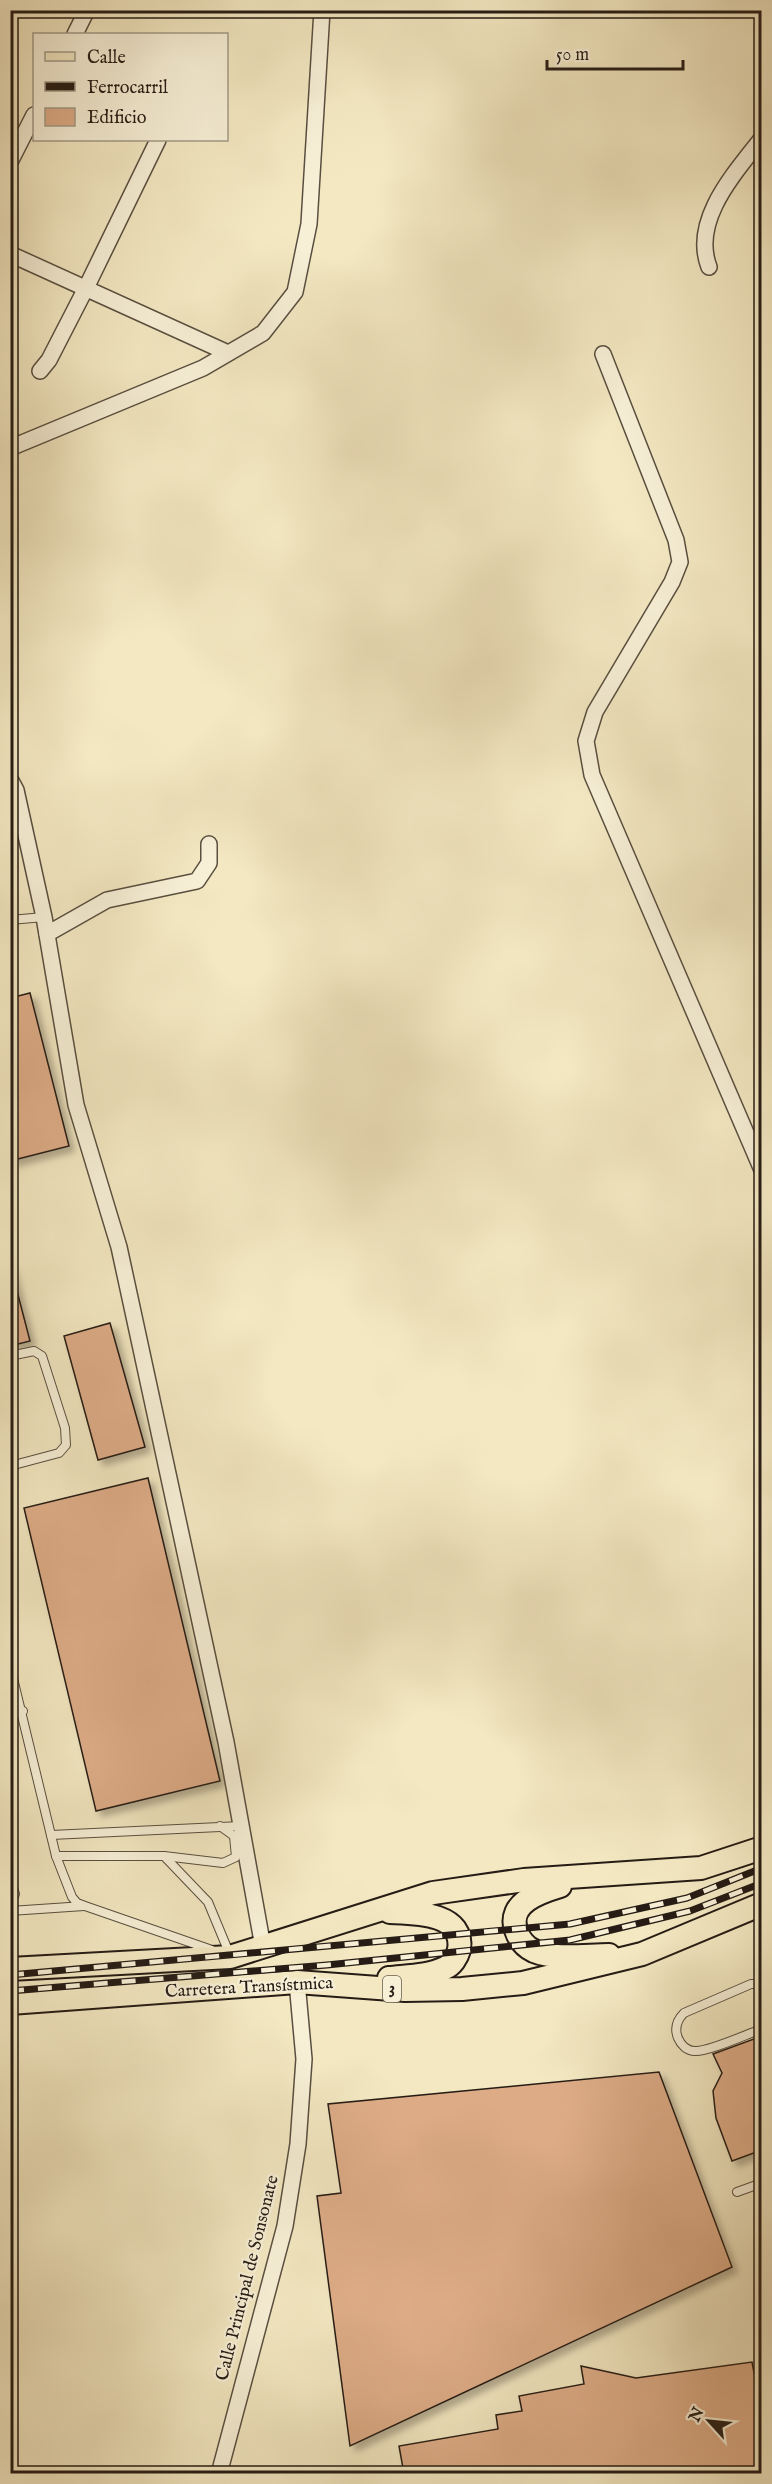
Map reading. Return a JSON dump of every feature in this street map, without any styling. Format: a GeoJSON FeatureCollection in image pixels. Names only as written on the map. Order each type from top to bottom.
{"type":"FeatureCollection","features":[{"type":"Feature","properties":{"kind":"main road","name":"Carretera Transístmica"},"geometry":{"type":"LineString","coordinates":[[10,1970],[230,1957],[281,1939],[433,1893],[524,1881],[701,1868],[762,1848]]}},
{"type":"Feature","properties":{"kind":"main road"},"geometry":{"type":"LineString","coordinates":[[587,1877],[539,1893],[522,1904],[514,1925],[521,1941],[533,1950],[550,1955],[642,1954]]}},
{"type":"Feature","properties":{"kind":"main road","name":"Carretera Transístmica"},"geometry":{"type":"LineString","coordinates":[[10,2003],[297,1982],[337,1983],[405,1990],[462,1989],[523,1983],[642,1954],[760,1908]]}},
{"type":"Feature","properties":{"kind":"main road"},"geometry":{"type":"LineString","coordinates":[[337,1983],[431,1973],[446,1968],[457,1956],[459,1942],[457,1935],[452,1927],[439,1917],[424,1913],[369,1912]]}},
{"type":"Feature","properties":{"kind":"street"},"geometry":{"type":"LineString","coordinates":[[76,33],[87,10]]}},
{"type":"Feature","properties":{"kind":"street"},"geometry":{"type":"LineString","coordinates":[[10,448],[203,368],[263,333],[295,292],[309,224],[322,10]]}},
{"type":"Feature","properties":{"kind":"street"},"geometry":{"type":"LineString","coordinates":[[10,162],[33,117]]}},
{"type":"Feature","properties":{"kind":"street"},"geometry":{"type":"LineString","coordinates":[[709,267],[705,256],[707,223],[726,186],[762,138]]}},
{"type":"Feature","properties":{"kind":"street"},"geometry":{"type":"LineString","coordinates":[[40,371],[49,360],[86,288],[158,141]]}},
{"type":"Feature","properties":{"kind":"street"},"geometry":{"type":"LineString","coordinates":[[10,254],[228,353]]}},
{"type":"Feature","properties":{"kind":"street"},"geometry":{"type":"LineString","coordinates":[[603,354],[676,540],[680,562],[672,582],[595,712],[586,741],[592,775],[762,1170]]}},
{"type":"Feature","properties":{"kind":"street"},"geometry":{"type":"LineString","coordinates":[[10,778],[16,790],[44,917],[76,1105],[119,1247],[224,1730],[263,1947]]}},
{"type":"Feature","properties":{"kind":"street"},"geometry":{"type":"LineString","coordinates":[[47,934],[107,900],[197,881],[209,862],[209,844]]}},
{"type":"Feature","properties":{"kind":"street","name":"Calle Principal de Sonsonate"},"geometry":{"type":"LineString","coordinates":[[219,2474],[285,2226],[298,2144],[304,2059],[297,1982]]}},
{"type":"Feature","properties":{"kind":"lane"},"geometry":{"type":"LineString","coordinates":[[10,920],[44,917]]}},
{"type":"Feature","properties":{"kind":"lane"},"geometry":{"type":"LineString","coordinates":[[10,1356],[34,1351],[42,1356],[65,1428],[66,1445],[59,1453],[10,1466]]}},
{"type":"Feature","properties":{"kind":"lane"},"geometry":{"type":"LineString","coordinates":[[10,1666],[23,1711],[56,1856],[72,1897],[77,1903],[230,1957]]}},
{"type":"Feature","properties":{"kind":"lane"},"geometry":{"type":"LineString","coordinates":[[10,1714],[23,1711]]}},
{"type":"Feature","properties":{"kind":"lane"},"geometry":{"type":"LineString","coordinates":[[56,1856],[164,1856],[223,1863],[236,1857],[234,1836],[220,1826]]}},
{"type":"Feature","properties":{"kind":"lane"},"geometry":{"type":"LineString","coordinates":[[51,1834],[242,1826]]}},
{"type":"Feature","properties":{"kind":"lane"},"geometry":{"type":"LineString","coordinates":[[164,1856],[208,1902],[230,1957]]}},
{"type":"Feature","properties":{"kind":"lane"},"geometry":{"type":"LineString","coordinates":[[10,1879],[15,1894],[10,1905]]}},
{"type":"Feature","properties":{"kind":"lane"},"geometry":{"type":"LineString","coordinates":[[10,1911],[85,1906]]}},
{"type":"Feature","properties":{"kind":"lane"},"geometry":{"type":"LineString","coordinates":[[762,1984],[751,1984],[684,2013],[676,2027],[679,2041],[689,2050],[698,2052],[762,2029]]}},
{"type":"Feature","properties":{"kind":"lane"},"geometry":{"type":"LineString","coordinates":[[737,2192],[762,2183]]}},
{"type":"Feature","properties":{"kind":"building"},"geometry":{"type":"Polygon","coordinates":[[[30,993],[69,1146],[10,1161],[10,998],[30,993]]]}},
{"type":"Feature","properties":{"kind":"building"},"geometry":{"type":"Polygon","coordinates":[[[10,1264],[30,1341],[10,1346],[10,1264]]]}},
{"type":"Feature","properties":{"kind":"building"},"geometry":{"type":"Polygon","coordinates":[[[110,1323],[145,1447],[98,1460],[64,1336],[110,1323]]]}},
{"type":"Feature","properties":{"kind":"building"},"geometry":{"type":"Polygon","coordinates":[[[148,1478],[220,1781],[96,1811],[24,1508],[148,1478]]]}},
{"type":"Feature","properties":{"kind":"building"},"geometry":{"type":"Polygon","coordinates":[[[762,2036],[762,2150],[732,2161],[716,2118],[713,2091],[722,2073],[713,2054],[762,2036]]]}},
{"type":"Feature","properties":{"kind":"building"},"geometry":{"type":"Polygon","coordinates":[[[659,2072],[732,2267],[350,2446],[317,2196],[341,2193],[328,2104],[659,2072]]]}},
{"type":"Feature","properties":{"kind":"building"},"geometry":{"type":"Polygon","coordinates":[[[752,2362],[762,2416],[762,2474],[404,2474],[399,2446],[498,2429],[496,2415],[522,2411],[519,2396],[584,2384],[581,2366],[636,2378],[752,2362]]]}},
{"type":"Feature","properties":{"kind":"railway"},"geometry":{"type":"LineString","coordinates":[[10,1975],[570,1924],[687,1898],[762,1868]]}},
{"type":"Feature","properties":{"kind":"railway"},"geometry":{"type":"LineString","coordinates":[[10,1991],[327,1965],[570,1940],[690,1911],[762,1883]]}}]}
